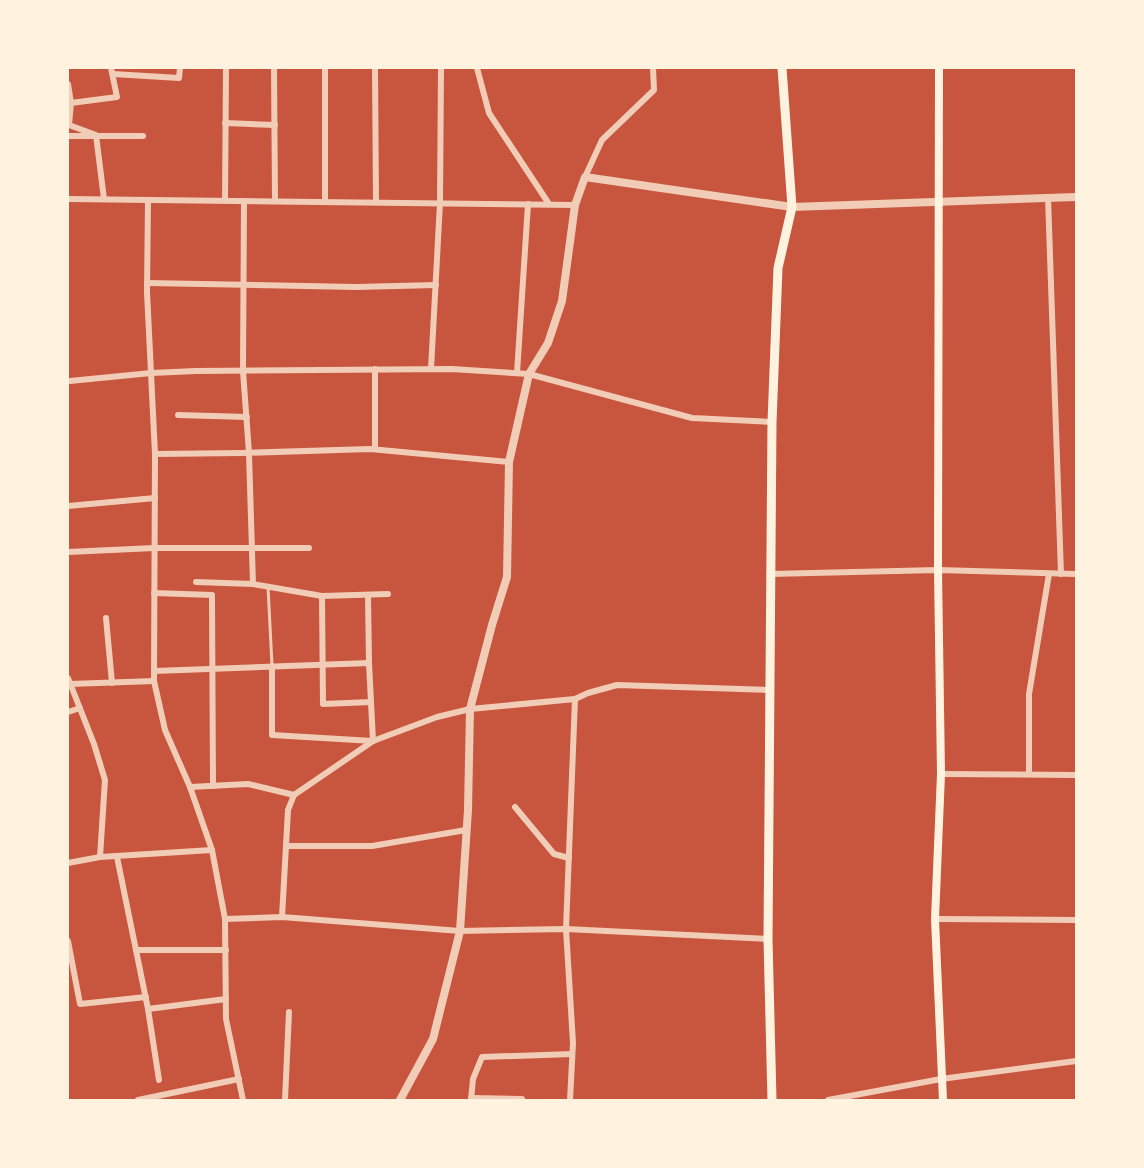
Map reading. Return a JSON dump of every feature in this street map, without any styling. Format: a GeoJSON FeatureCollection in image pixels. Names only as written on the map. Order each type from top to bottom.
{"type":"FeatureCollection","features":[{"type":"Feature","properties":{"kind":"main road"},"geometry":{"type":"LineString","coordinates":[[772,1101],[768,939],[772,422],[778,267],[792,207],[782,68]]}},
{"type":"Feature","properties":{"kind":"main road"},"geometry":{"type":"LineString","coordinates":[[939,68],[938,570],[941,774],[935,919],[940,1079],[943,1101]]}},
{"type":"Feature","properties":{"kind":"street"},"geometry":{"type":"LineString","coordinates":[[71,103],[117,97],[112,71],[179,78],[180,68]]}},
{"type":"Feature","properties":{"kind":"street"},"geometry":{"type":"LineString","coordinates":[[225,201],[226,68]]}},
{"type":"Feature","properties":{"kind":"street"},"geometry":{"type":"LineString","coordinates":[[274,68],[275,201]]}},
{"type":"Feature","properties":{"kind":"street"},"geometry":{"type":"LineString","coordinates":[[325,68],[325,202]]}},
{"type":"Feature","properties":{"kind":"street"},"geometry":{"type":"LineString","coordinates":[[375,68],[376,202]]}},
{"type":"Feature","properties":{"kind":"street"},"geometry":{"type":"LineString","coordinates":[[431,369],[440,203],[441,68]]}},
{"type":"Feature","properties":{"kind":"street"},"geometry":{"type":"LineString","coordinates":[[477,68],[489,113],[549,204]]}},
{"type":"Feature","properties":{"kind":"street"},"geometry":{"type":"LineString","coordinates":[[400,1101],[433,1039],[460,931],[470,710],[507,578],[509,462],[529,374],[548,343],[562,301],[575,205],[585,177],[602,140],[654,90],[653,68]]}},
{"type":"Feature","properties":{"kind":"street"},"geometry":{"type":"LineString","coordinates":[[68,84],[71,103],[69,125],[96,135]]}},
{"type":"Feature","properties":{"kind":"street"},"geometry":{"type":"LineString","coordinates":[[225,123],[274,125]]}},
{"type":"Feature","properties":{"kind":"street"},"geometry":{"type":"LineString","coordinates":[[96,135],[104,199]]}},
{"type":"Feature","properties":{"kind":"street"},"geometry":{"type":"LineString","coordinates":[[68,136],[143,136]]}},
{"type":"Feature","properties":{"kind":"street"},"geometry":{"type":"LineString","coordinates":[[585,177],[792,207],[1077,197]]}},
{"type":"Feature","properties":{"kind":"street"},"geometry":{"type":"LineString","coordinates":[[1048,197],[1061,574]]}},
{"type":"Feature","properties":{"kind":"street"},"geometry":{"type":"LineString","coordinates":[[68,199],[575,205]]}},
{"type":"Feature","properties":{"kind":"street"},"geometry":{"type":"LineString","coordinates":[[148,200],[147,283],[155,454],[153,681],[165,730],[190,787],[212,850],[225,919],[226,1018],[243,1101]]}},
{"type":"Feature","properties":{"kind":"street"},"geometry":{"type":"LineString","coordinates":[[244,201],[243,371],[249,453],[252,584]]}},
{"type":"Feature","properties":{"kind":"street"},"geometry":{"type":"LineString","coordinates":[[517,373],[528,204]]}},
{"type":"Feature","properties":{"kind":"street"},"geometry":{"type":"LineString","coordinates":[[147,283],[356,287],[436,285]]}},
{"type":"Feature","properties":{"kind":"street"},"geometry":{"type":"LineString","coordinates":[[375,369],[375,449]]}},
{"type":"Feature","properties":{"kind":"street"},"geometry":{"type":"LineString","coordinates":[[70,381],[151,373],[243,371],[431,369],[517,373],[529,374],[692,418],[772,422]]}},
{"type":"Feature","properties":{"kind":"street"},"geometry":{"type":"LineString","coordinates":[[178,415],[247,417]]}},
{"type":"Feature","properties":{"kind":"street"},"geometry":{"type":"LineString","coordinates":[[155,454],[375,449],[509,462]]}},
{"type":"Feature","properties":{"kind":"street"},"geometry":{"type":"LineString","coordinates":[[68,506],[155,498]]}},
{"type":"Feature","properties":{"kind":"street"},"geometry":{"type":"LineString","coordinates":[[68,552],[154,548],[309,548]]}},
{"type":"Feature","properties":{"kind":"street"},"geometry":{"type":"LineString","coordinates":[[770,573],[938,570],[1077,574]]}},
{"type":"Feature","properties":{"kind":"street"},"geometry":{"type":"LineString","coordinates":[[1029,774],[1029,694],[1049,574]]}},
{"type":"Feature","properties":{"kind":"street"},"geometry":{"type":"LineString","coordinates":[[196,582],[252,584],[322,596],[388,594]]}},
{"type":"Feature","properties":{"kind":"street"},"geometry":{"type":"LineString","coordinates":[[154,593],[212,595],[213,786]]}},
{"type":"Feature","properties":{"kind":"street"},"geometry":{"type":"LineString","coordinates":[[368,595],[373,741]]}},
{"type":"Feature","properties":{"kind":"street"},"geometry":{"type":"LineString","coordinates":[[322,596],[323,704],[371,702]]}},
{"type":"Feature","properties":{"kind":"street"},"geometry":{"type":"LineString","coordinates":[[106,618],[112,683]]}},
{"type":"Feature","properties":{"kind":"street"},"geometry":{"type":"LineString","coordinates":[[154,671],[369,663]]}},
{"type":"Feature","properties":{"kind":"street"},"geometry":{"type":"LineString","coordinates":[[272,666],[272,735],[373,741]]}},
{"type":"Feature","properties":{"kind":"street"},"geometry":{"type":"LineString","coordinates":[[100,857],[105,780],[94,744],[69,681],[112,683],[153,681]]}},
{"type":"Feature","properties":{"kind":"street"},"geometry":{"type":"LineString","coordinates":[[282,917],[288,810],[294,795],[373,741],[437,717],[470,710],[575,699],[618,685],[769,690]]}},
{"type":"Feature","properties":{"kind":"street"},"geometry":{"type":"LineString","coordinates":[[570,1101],[572,1054],[567,929],[575,699]]}},
{"type":"Feature","properties":{"kind":"street"},"geometry":{"type":"LineString","coordinates":[[68,712],[80,708]]}},
{"type":"Feature","properties":{"kind":"street"},"geometry":{"type":"LineString","coordinates":[[941,774],[1077,775]]}},
{"type":"Feature","properties":{"kind":"street"},"geometry":{"type":"LineString","coordinates":[[190,787],[248,784],[294,795]]}},
{"type":"Feature","properties":{"kind":"street"},"geometry":{"type":"LineString","coordinates":[[515,807],[554,854],[569,858]]}},
{"type":"Feature","properties":{"kind":"street"},"geometry":{"type":"LineString","coordinates":[[286,846],[372,846],[466,830]]}},
{"type":"Feature","properties":{"kind":"street"},"geometry":{"type":"LineString","coordinates":[[68,863],[100,857],[212,850]]}},
{"type":"Feature","properties":{"kind":"street"},"geometry":{"type":"LineString","coordinates":[[117,857],[146,997],[159,1080]]}},
{"type":"Feature","properties":{"kind":"street"},"geometry":{"type":"LineString","coordinates":[[225,919],[282,917],[460,931],[567,929],[768,939]]}},
{"type":"Feature","properties":{"kind":"street"},"geometry":{"type":"LineString","coordinates":[[935,919],[1077,920]]}},
{"type":"Feature","properties":{"kind":"street"},"geometry":{"type":"LineString","coordinates":[[68,941],[80,1004],[146,997]]}},
{"type":"Feature","properties":{"kind":"street"},"geometry":{"type":"LineString","coordinates":[[136,950],[226,950]]}},
{"type":"Feature","properties":{"kind":"street"},"geometry":{"type":"LineString","coordinates":[[148,1009],[226,999]]}},
{"type":"Feature","properties":{"kind":"street"},"geometry":{"type":"LineString","coordinates":[[285,1101],[289,1012]]}},
{"type":"Feature","properties":{"kind":"street"},"geometry":{"type":"LineString","coordinates":[[522,1099],[471,1099],[474,1079],[482,1057],[572,1054]]}},
{"type":"Feature","properties":{"kind":"street"},"geometry":{"type":"LineString","coordinates":[[828,1101],[940,1079],[1077,1061]]}},
{"type":"Feature","properties":{"kind":"street"},"geometry":{"type":"LineString","coordinates":[[138,1101],[239,1079]]}},
{"type":"Feature","properties":{"kind":"lane"},"geometry":{"type":"LineString","coordinates":[[268,586],[272,666]]}}]}
